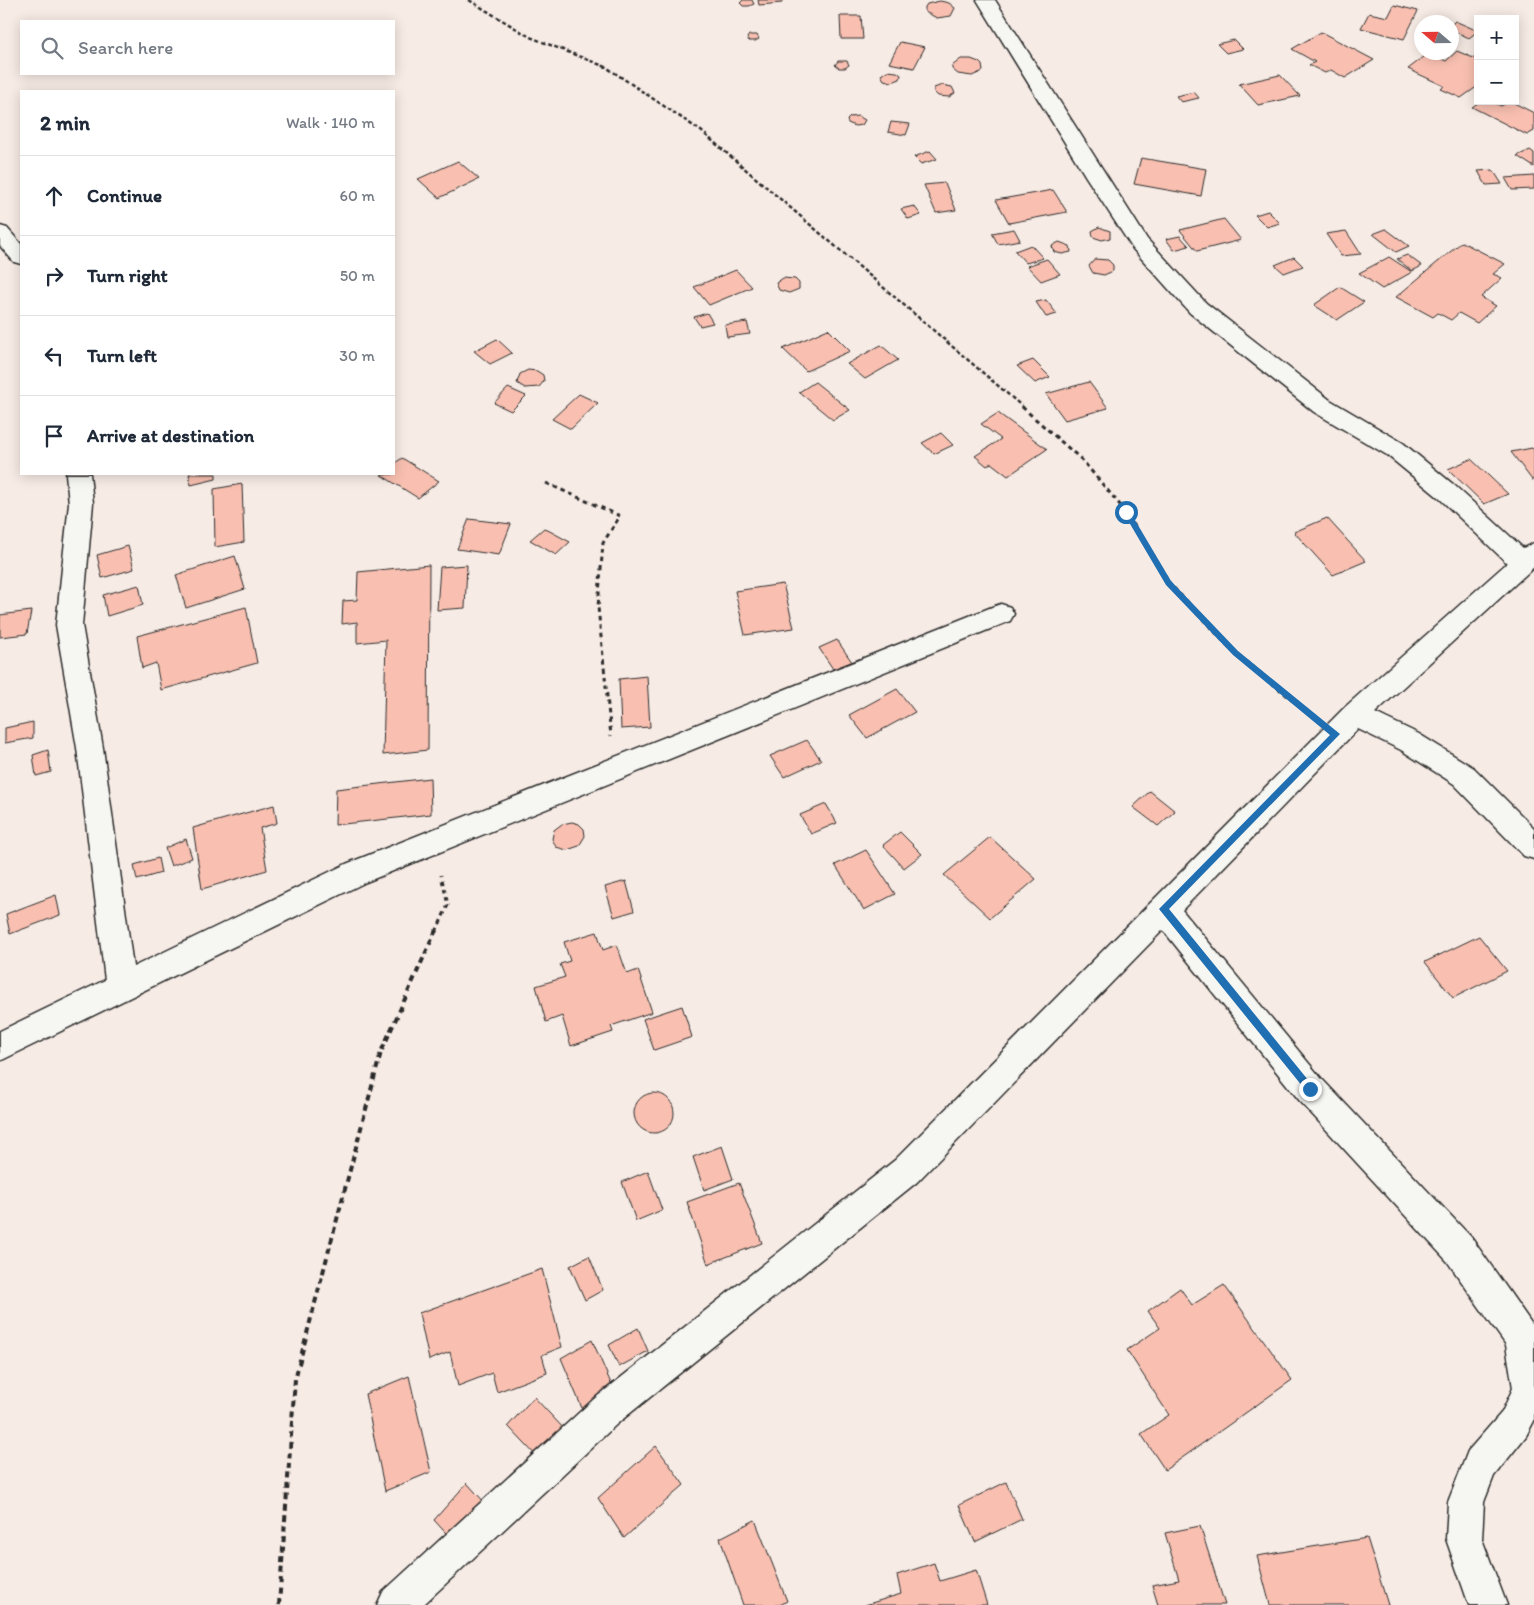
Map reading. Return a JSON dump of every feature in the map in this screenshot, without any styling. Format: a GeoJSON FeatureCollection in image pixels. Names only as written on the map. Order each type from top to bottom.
{"type":"FeatureCollection","features":[{"type":"Feature","properties":{"kind":"street"},"geometry":{"type":"LineString","coordinates":[[396,1605],[606,1411],[906,1171],[1381,689],[1529,557],[1395,449],[1322,406],[1198,308],[1140,244],[986,0]]}},
{"type":"Feature","properties":{"kind":"street"},"geometry":{"type":"LineString","coordinates":[[0,233],[20,256]]}},
{"type":"Feature","properties":{"kind":"street"},"geometry":{"type":"LineString","coordinates":[[78,475],[81,503],[69,625],[90,748],[121,987]]}},
{"type":"Feature","properties":{"kind":"street"},"geometry":{"type":"LineString","coordinates":[[0,1046],[356,873],[1001,614]]}},
{"type":"Feature","properties":{"kind":"street"},"geometry":{"type":"LineString","coordinates":[[1345,725],[1410,742],[1464,776],[1534,846]]}},
{"type":"Feature","properties":{"kind":"street"},"geometry":{"type":"LineString","coordinates":[[1164,909],[1310,1089],[1459,1249],[1522,1339],[1531,1390],[1514,1424],[1480,1464],[1466,1502],[1464,1539],[1488,1605]]}},
{"type":"Feature","properties":{"kind":"path"},"geometry":{"type":"LineString","coordinates":[[469,0],[530,37],[606,66],[701,132],[811,224],[1082,460],[1126,512],[1169,583],[1235,653],[1345,725]]}},
{"type":"Feature","properties":{"kind":"path"},"geometry":{"type":"LineString","coordinates":[[546,483],[620,516],[603,543],[598,607],[614,769]]}},
{"type":"Feature","properties":{"kind":"path"},"geometry":{"type":"LineString","coordinates":[[279,1605],[295,1379],[381,1052],[448,905],[433,842]]}},
{"type":"Feature","properties":{"kind":"building"},"geometry":{"type":"Polygon","coordinates":[[[743,0],[752,0],[754,4],[749,6],[743,6],[740,3],[743,0]]]}},
{"type":"Feature","properties":{"kind":"building"},"geometry":{"type":"Polygon","coordinates":[[[758,0],[782,0],[782,3],[759,5],[758,0]]]}},
{"type":"Feature","properties":{"kind":"building"},"geometry":{"type":"Polygon","coordinates":[[[940,1],[949,3],[955,8],[951,16],[937,18],[925,12],[927,4],[940,1]]]}},
{"type":"Feature","properties":{"kind":"building"},"geometry":{"type":"Polygon","coordinates":[[[1394,5],[1418,11],[1414,15],[1414,19],[1404,39],[1361,28],[1369,13],[1388,17],[1394,5]]]}},
{"type":"Feature","properties":{"kind":"building"},"geometry":{"type":"Polygon","coordinates":[[[840,16],[861,16],[863,39],[841,39],[840,16]]]}},
{"type":"Feature","properties":{"kind":"building"},"geometry":{"type":"Polygon","coordinates":[[[1459,23],[1474,29],[1474,34],[1469,38],[1459,33],[1459,23]]]}},
{"type":"Feature","properties":{"kind":"building"},"geometry":{"type":"Polygon","coordinates":[[[1321,32],[1374,60],[1345,78],[1331,70],[1325,73],[1309,65],[1315,62],[1292,49],[1321,32]]]}},
{"type":"Feature","properties":{"kind":"building"},"geometry":{"type":"Polygon","coordinates":[[[749,35],[757,35],[759,39],[749,41],[747,38],[749,35]]]}},
{"type":"Feature","properties":{"kind":"building"},"geometry":{"type":"Polygon","coordinates":[[[1234,40],[1243,49],[1226,53],[1217,44],[1234,40]]]}},
{"type":"Feature","properties":{"kind":"building"},"geometry":{"type":"Polygon","coordinates":[[[900,42],[925,47],[914,68],[889,63],[900,42]]]}},
{"type":"Feature","properties":{"kind":"building"},"geometry":{"type":"Polygon","coordinates":[[[1459,52],[1474,58],[1474,89],[1461,98],[1441,89],[1444,86],[1408,69],[1420,60],[1459,60],[1459,52]]]}},
{"type":"Feature","properties":{"kind":"building"},"geometry":{"type":"Polygon","coordinates":[[[961,59],[971,59],[979,62],[982,65],[983,71],[972,76],[958,74],[952,69],[952,66],[961,59]]]}},
{"type":"Feature","properties":{"kind":"building"},"geometry":{"type":"Polygon","coordinates":[[[838,61],[847,61],[849,65],[845,68],[839,68],[835,65],[838,61]]]}},
{"type":"Feature","properties":{"kind":"building"},"geometry":{"type":"Polygon","coordinates":[[[887,71],[897,72],[901,75],[900,79],[892,82],[884,80],[881,75],[887,71]]]}},
{"type":"Feature","properties":{"kind":"building"},"geometry":{"type":"Polygon","coordinates":[[[1280,75],[1300,96],[1258,105],[1239,84],[1280,75]]]}},
{"type":"Feature","properties":{"kind":"building"},"geometry":{"type":"Polygon","coordinates":[[[942,85],[952,87],[955,93],[949,97],[938,96],[934,92],[934,88],[942,85]]]}},
{"type":"Feature","properties":{"kind":"building"},"geometry":{"type":"Polygon","coordinates":[[[1194,92],[1199,98],[1181,102],[1176,96],[1194,92]]]}},
{"type":"Feature","properties":{"kind":"building"},"geometry":{"type":"Polygon","coordinates":[[[1475,105],[1518,105],[1534,113],[1534,131],[1527,135],[1472,107],[1475,105]]]}},
{"type":"Feature","properties":{"kind":"building"},"geometry":{"type":"Polygon","coordinates":[[[858,116],[865,120],[862,125],[855,126],[848,123],[847,120],[850,117],[858,116]]]}},
{"type":"Feature","properties":{"kind":"building"},"geometry":{"type":"Polygon","coordinates":[[[891,122],[910,124],[906,135],[888,132],[891,122]]]}},
{"type":"Feature","properties":{"kind":"building"},"geometry":{"type":"Polygon","coordinates":[[[1530,150],[1534,153],[1534,167],[1517,156],[1530,150]]]}},
{"type":"Feature","properties":{"kind":"building"},"geometry":{"type":"Polygon","coordinates":[[[930,151],[937,159],[921,164],[914,157],[930,151]]]}},
{"type":"Feature","properties":{"kind":"building"},"geometry":{"type":"Polygon","coordinates":[[[1141,158],[1206,169],[1201,196],[1134,184],[1141,158]]]}},
{"type":"Feature","properties":{"kind":"building"},"geometry":{"type":"Polygon","coordinates":[[[458,161],[479,179],[439,198],[418,179],[458,161]]]}},
{"type":"Feature","properties":{"kind":"building"},"geometry":{"type":"Polygon","coordinates":[[[1493,170],[1502,184],[1486,185],[1478,171],[1493,170]]]}},
{"type":"Feature","properties":{"kind":"building"},"geometry":{"type":"Polygon","coordinates":[[[1534,176],[1534,189],[1512,190],[1505,178],[1534,176]]]}},
{"type":"Feature","properties":{"kind":"building"},"geometry":{"type":"Polygon","coordinates":[[[945,183],[956,210],[936,213],[924,185],[945,183]]]}},
{"type":"Feature","properties":{"kind":"building"},"geometry":{"type":"Polygon","coordinates":[[[1053,190],[1067,212],[1009,223],[996,200],[1053,190]]]}},
{"type":"Feature","properties":{"kind":"building"},"geometry":{"type":"Polygon","coordinates":[[[914,206],[921,215],[908,219],[901,209],[914,206]]]}},
{"type":"Feature","properties":{"kind":"building"},"geometry":{"type":"Polygon","coordinates":[[[1268,211],[1280,223],[1267,227],[1255,215],[1268,211]]]}},
{"type":"Feature","properties":{"kind":"building"},"geometry":{"type":"Polygon","coordinates":[[[1224,219],[1241,240],[1197,251],[1180,230],[1224,219]]]}},
{"type":"Feature","properties":{"kind":"building"},"geometry":{"type":"Polygon","coordinates":[[[1099,227],[1110,231],[1110,238],[1102,240],[1093,237],[1092,231],[1099,227]]]}},
{"type":"Feature","properties":{"kind":"building"},"geometry":{"type":"Polygon","coordinates":[[[1014,229],[1020,240],[998,244],[992,233],[1014,229]]]}},
{"type":"Feature","properties":{"kind":"building"},"geometry":{"type":"Polygon","coordinates":[[[1386,229],[1409,246],[1396,252],[1373,234],[1386,229]]]}},
{"type":"Feature","properties":{"kind":"building"},"geometry":{"type":"Polygon","coordinates":[[[1346,231],[1361,254],[1341,256],[1326,234],[1346,231]]]}},
{"type":"Feature","properties":{"kind":"building"},"geometry":{"type":"Polygon","coordinates":[[[1180,236],[1189,246],[1174,250],[1166,239],[1180,236]]]}},
{"type":"Feature","properties":{"kind":"building"},"geometry":{"type":"Polygon","coordinates":[[[1059,242],[1070,246],[1071,252],[1062,254],[1054,252],[1052,246],[1059,242]]]}},
{"type":"Feature","properties":{"kind":"building"},"geometry":{"type":"Polygon","coordinates":[[[1462,242],[1505,264],[1493,274],[1502,278],[1481,297],[1496,306],[1477,323],[1459,313],[1451,320],[1438,313],[1433,317],[1396,297],[1462,242]]]}},
{"type":"Feature","properties":{"kind":"building"},"geometry":{"type":"Polygon","coordinates":[[[1031,245],[1043,258],[1026,263],[1015,251],[1031,245]]]}},
{"type":"Feature","properties":{"kind":"building"},"geometry":{"type":"Polygon","coordinates":[[[1407,255],[1422,266],[1412,271],[1397,259],[1407,255]]]}},
{"type":"Feature","properties":{"kind":"building"},"geometry":{"type":"Polygon","coordinates":[[[1294,257],[1303,266],[1284,273],[1275,265],[1294,257]]]}},
{"type":"Feature","properties":{"kind":"building"},"geometry":{"type":"Polygon","coordinates":[[[1389,257],[1412,272],[1382,289],[1359,273],[1389,257]]]}},
{"type":"Feature","properties":{"kind":"building"},"geometry":{"type":"Polygon","coordinates":[[[1047,259],[1060,274],[1041,281],[1027,266],[1047,259]]]}},
{"type":"Feature","properties":{"kind":"building"},"geometry":{"type":"Polygon","coordinates":[[[1095,259],[1108,260],[1113,265],[1113,271],[1104,275],[1093,273],[1089,266],[1095,259]]]}},
{"type":"Feature","properties":{"kind":"building"},"geometry":{"type":"Polygon","coordinates":[[[736,270],[752,287],[709,305],[694,287],[736,270]]]}},
{"type":"Feature","properties":{"kind":"building"},"geometry":{"type":"Polygon","coordinates":[[[783,278],[795,279],[799,283],[799,289],[789,293],[779,290],[776,283],[783,278]]]}},
{"type":"Feature","properties":{"kind":"building"},"geometry":{"type":"Polygon","coordinates":[[[1340,287],[1364,302],[1337,320],[1314,305],[1340,287]]]}},
{"type":"Feature","properties":{"kind":"building"},"geometry":{"type":"Polygon","coordinates":[[[1046,300],[1057,314],[1046,317],[1036,302],[1046,300]]]}},
{"type":"Feature","properties":{"kind":"building"},"geometry":{"type":"Polygon","coordinates":[[[707,313],[713,323],[700,326],[694,317],[707,313]]]}},
{"type":"Feature","properties":{"kind":"building"},"geometry":{"type":"Polygon","coordinates":[[[747,322],[750,334],[727,337],[725,325],[747,322]]]}},
{"type":"Feature","properties":{"kind":"building"},"geometry":{"type":"Polygon","coordinates":[[[828,329],[850,351],[806,371],[783,349],[828,329]]]}},
{"type":"Feature","properties":{"kind":"building"},"geometry":{"type":"Polygon","coordinates":[[[497,339],[512,353],[490,364],[474,351],[497,339]]]}},
{"type":"Feature","properties":{"kind":"building"},"geometry":{"type":"Polygon","coordinates":[[[881,345],[898,360],[865,379],[847,364],[881,345]]]}},
{"type":"Feature","properties":{"kind":"building"},"geometry":{"type":"Polygon","coordinates":[[[1033,360],[1050,377],[1035,383],[1017,366],[1033,360]]]}},
{"type":"Feature","properties":{"kind":"building"},"geometry":{"type":"Polygon","coordinates":[[[528,370],[537,371],[543,375],[544,381],[539,387],[525,388],[517,383],[520,374],[528,370]]]}},
{"type":"Feature","properties":{"kind":"building"},"geometry":{"type":"Polygon","coordinates":[[[815,382],[850,410],[833,420],[799,392],[815,382]]]}},
{"type":"Feature","properties":{"kind":"building"},"geometry":{"type":"Polygon","coordinates":[[[1089,382],[1108,408],[1065,420],[1046,394],[1089,382]]]}},
{"type":"Feature","properties":{"kind":"building"},"geometry":{"type":"Polygon","coordinates":[[[508,388],[526,396],[511,411],[494,403],[508,388]]]}},
{"type":"Feature","properties":{"kind":"building"},"geometry":{"type":"Polygon","coordinates":[[[579,394],[598,403],[571,429],[552,419],[579,394]]]}},
{"type":"Feature","properties":{"kind":"building"},"geometry":{"type":"Polygon","coordinates":[[[998,413],[1047,449],[1008,476],[991,463],[987,466],[975,456],[1001,439],[981,424],[998,413]]]}},
{"type":"Feature","properties":{"kind":"building"},"geometry":{"type":"Polygon","coordinates":[[[941,433],[953,445],[934,454],[922,443],[941,433]]]}},
{"type":"Feature","properties":{"kind":"building"},"geometry":{"type":"Polygon","coordinates":[[[1532,448],[1534,450],[1534,480],[1532,480],[1511,452],[1532,448]]]}},
{"type":"Feature","properties":{"kind":"building"},"geometry":{"type":"Polygon","coordinates":[[[402,458],[439,481],[418,498],[381,475],[395,475],[395,463],[402,458]]]}},
{"type":"Feature","properties":{"kind":"building"},"geometry":{"type":"Polygon","coordinates":[[[1471,459],[1508,494],[1484,504],[1448,469],[1471,459]]]}},
{"type":"Feature","properties":{"kind":"building"},"geometry":{"type":"Polygon","coordinates":[[[189,475],[216,475],[216,479],[191,485],[189,475]]]}},
{"type":"Feature","properties":{"kind":"building"},"geometry":{"type":"Polygon","coordinates":[[[242,484],[244,542],[215,547],[214,489],[242,484]]]}},
{"type":"Feature","properties":{"kind":"building"},"geometry":{"type":"Polygon","coordinates":[[[1327,518],[1366,561],[1333,575],[1294,532],[1327,518]]]}},
{"type":"Feature","properties":{"kind":"building"},"geometry":{"type":"Polygon","coordinates":[[[469,519],[511,524],[499,555],[457,549],[469,519]]]}},
{"type":"Feature","properties":{"kind":"building"},"geometry":{"type":"Polygon","coordinates":[[[544,528],[570,542],[556,555],[530,540],[544,528]]]}},
{"type":"Feature","properties":{"kind":"building"},"geometry":{"type":"Polygon","coordinates":[[[128,546],[134,569],[102,578],[97,555],[128,546]]]}},
{"type":"Feature","properties":{"kind":"building"},"geometry":{"type":"Polygon","coordinates":[[[235,556],[245,589],[186,608],[176,575],[235,556]]]}},
{"type":"Feature","properties":{"kind":"building"},"geometry":{"type":"Polygon","coordinates":[[[429,565],[428,750],[383,755],[386,640],[357,643],[357,622],[342,624],[343,601],[357,600],[358,572],[429,565]]]}},
{"type":"Feature","properties":{"kind":"building"},"geometry":{"type":"Polygon","coordinates":[[[467,565],[465,608],[437,610],[440,567],[467,565]]]}},
{"type":"Feature","properties":{"kind":"building"},"geometry":{"type":"Polygon","coordinates":[[[783,584],[794,628],[745,635],[735,591],[783,584]]]}},
{"type":"Feature","properties":{"kind":"building"},"geometry":{"type":"Polygon","coordinates":[[[139,585],[143,605],[107,616],[103,595],[139,585]]]}},
{"type":"Feature","properties":{"kind":"building"},"geometry":{"type":"Polygon","coordinates":[[[246,607],[257,663],[161,690],[156,663],[142,668],[137,636],[246,607]]]}},
{"type":"Feature","properties":{"kind":"building"},"geometry":{"type":"Polygon","coordinates":[[[31,611],[27,634],[0,637],[0,615],[31,611]]]}},
{"type":"Feature","properties":{"kind":"building"},"geometry":{"type":"Polygon","coordinates":[[[837,640],[852,662],[833,669],[819,648],[837,640]]]}},
{"type":"Feature","properties":{"kind":"building"},"geometry":{"type":"Polygon","coordinates":[[[647,676],[650,727],[621,729],[619,679],[647,676]]]}},
{"type":"Feature","properties":{"kind":"building"},"geometry":{"type":"Polygon","coordinates":[[[897,689],[915,712],[867,738],[849,715],[897,689]]]}},
{"type":"Feature","properties":{"kind":"building"},"geometry":{"type":"Polygon","coordinates":[[[33,722],[33,738],[5,743],[5,728],[33,722]]]}},
{"type":"Feature","properties":{"kind":"building"},"geometry":{"type":"Polygon","coordinates":[[[807,740],[821,760],[784,777],[770,756],[807,740]]]}},
{"type":"Feature","properties":{"kind":"building"},"geometry":{"type":"Polygon","coordinates":[[[48,750],[51,772],[36,776],[33,755],[48,750]]]}},
{"type":"Feature","properties":{"kind":"building"},"geometry":{"type":"Polygon","coordinates":[[[430,778],[431,814],[335,825],[336,789],[430,778]]]}},
{"type":"Feature","properties":{"kind":"building"},"geometry":{"type":"Polygon","coordinates":[[[1150,791],[1175,811],[1158,826],[1133,807],[1150,791]]]}},
{"type":"Feature","properties":{"kind":"building"},"geometry":{"type":"Polygon","coordinates":[[[826,804],[837,823],[811,834],[800,815],[826,804]]]}},
{"type":"Feature","properties":{"kind":"building"},"geometry":{"type":"Polygon","coordinates":[[[274,805],[277,823],[260,828],[267,870],[202,889],[193,828],[274,805]]]}},
{"type":"Feature","properties":{"kind":"building"},"geometry":{"type":"Polygon","coordinates":[[[572,822],[579,824],[584,829],[585,836],[579,846],[567,850],[556,847],[552,839],[554,830],[562,824],[572,822]]]}},
{"type":"Feature","properties":{"kind":"building"},"geometry":{"type":"Polygon","coordinates":[[[900,832],[922,854],[904,868],[883,845],[900,832]]]}},
{"type":"Feature","properties":{"kind":"building"},"geometry":{"type":"Polygon","coordinates":[[[990,837],[1036,879],[990,918],[944,875],[990,837]]]}},
{"type":"Feature","properties":{"kind":"building"},"geometry":{"type":"Polygon","coordinates":[[[186,839],[192,858],[171,866],[165,848],[186,839]]]}},
{"type":"Feature","properties":{"kind":"building"},"geometry":{"type":"Polygon","coordinates":[[[866,850],[895,894],[864,910],[835,865],[866,850]]]}},
{"type":"Feature","properties":{"kind":"building"},"geometry":{"type":"Polygon","coordinates":[[[158,858],[161,873],[137,880],[134,865],[158,858]]]}},
{"type":"Feature","properties":{"kind":"building"},"geometry":{"type":"Polygon","coordinates":[[[626,881],[634,911],[614,917],[605,887],[626,881]]]}},
{"type":"Feature","properties":{"kind":"building"},"geometry":{"type":"Polygon","coordinates":[[[56,895],[60,915],[10,934],[6,914],[56,895]]]}},
{"type":"Feature","properties":{"kind":"building"},"geometry":{"type":"Polygon","coordinates":[[[597,932],[603,950],[617,945],[627,974],[638,970],[652,1012],[611,1026],[613,1032],[571,1046],[562,1016],[546,1022],[536,986],[565,977],[560,964],[570,961],[564,942],[597,932]]]}},
{"type":"Feature","properties":{"kind":"building"},"geometry":{"type":"Polygon","coordinates":[[[1479,936],[1507,971],[1453,998],[1425,962],[1479,936]]]}},
{"type":"Feature","properties":{"kind":"building"},"geometry":{"type":"Polygon","coordinates":[[[682,1006],[692,1037],[654,1050],[643,1019],[682,1006]]]}},
{"type":"Feature","properties":{"kind":"building"},"geometry":{"type":"Polygon","coordinates":[[[654,1093],[668,1099],[674,1113],[668,1127],[654,1133],[640,1127],[634,1113],[640,1099],[654,1093]]]}},
{"type":"Feature","properties":{"kind":"building"},"geometry":{"type":"Polygon","coordinates":[[[722,1146],[733,1179],[704,1190],[693,1157],[722,1146]]]}},
{"type":"Feature","properties":{"kind":"building"},"geometry":{"type":"Polygon","coordinates":[[[648,1171],[662,1210],[636,1221],[622,1182],[648,1171]]]}},
{"type":"Feature","properties":{"kind":"building"},"geometry":{"type":"Polygon","coordinates":[[[739,1183],[762,1243],[708,1264],[687,1202],[739,1183]]]}},
{"type":"Feature","properties":{"kind":"building"},"geometry":{"type":"Polygon","coordinates":[[[589,1256],[603,1290],[585,1300],[570,1266],[589,1256]]]}},
{"type":"Feature","properties":{"kind":"building"},"geometry":{"type":"Polygon","coordinates":[[[542,1269],[562,1347],[542,1355],[547,1373],[497,1392],[492,1373],[458,1386],[450,1352],[429,1360],[419,1313],[542,1269]]]}},
{"type":"Feature","properties":{"kind":"building"},"geometry":{"type":"Polygon","coordinates":[[[1224,1285],[1292,1380],[1165,1470],[1141,1434],[1169,1415],[1127,1350],[1160,1328],[1148,1311],[1180,1288],[1192,1305],[1224,1285]]]}},
{"type":"Feature","properties":{"kind":"building"},"geometry":{"type":"Polygon","coordinates":[[[638,1328],[648,1351],[619,1367],[609,1345],[638,1328]]]}},
{"type":"Feature","properties":{"kind":"building"},"geometry":{"type":"Polygon","coordinates":[[[592,1340],[616,1395],[584,1413],[561,1358],[592,1340]]]}},
{"type":"Feature","properties":{"kind":"building"},"geometry":{"type":"Polygon","coordinates":[[[409,1376],[431,1472],[385,1491],[365,1394],[409,1376]]]}},
{"type":"Feature","properties":{"kind":"building"},"geometry":{"type":"Polygon","coordinates":[[[534,1397],[566,1431],[541,1461],[508,1426],[534,1397]]]}},
{"type":"Feature","properties":{"kind":"building"},"geometry":{"type":"Polygon","coordinates":[[[656,1446],[684,1485],[624,1538],[598,1498],[656,1446]]]}},
{"type":"Feature","properties":{"kind":"building"},"geometry":{"type":"Polygon","coordinates":[[[1006,1482],[1022,1519],[975,1542],[959,1505],[1006,1482]]]}},
{"type":"Feature","properties":{"kind":"building"},"geometry":{"type":"Polygon","coordinates":[[[467,1483],[486,1504],[454,1542],[434,1520],[467,1483]]]}},
{"type":"Feature","properties":{"kind":"building"},"geometry":{"type":"Polygon","coordinates":[[[755,1520],[787,1601],[780,1605],[743,1605],[720,1538],[755,1520]]]}},
{"type":"Feature","properties":{"kind":"building"},"geometry":{"type":"Polygon","coordinates":[[[1200,1526],[1225,1605],[1158,1605],[1152,1585],[1179,1580],[1165,1533],[1200,1526]]]}},
{"type":"Feature","properties":{"kind":"building"},"geometry":{"type":"Polygon","coordinates":[[[1367,1538],[1388,1605],[1270,1605],[1257,1556],[1367,1538]]]}},
{"type":"Feature","properties":{"kind":"building"},"geometry":{"type":"Polygon","coordinates":[[[934,1563],[940,1581],[976,1570],[987,1605],[865,1605],[901,1594],[897,1575],[934,1563]]]}},
{"type":"Feature","properties":{"kind":"route"},"geometry":{"type":"LineString","coordinates":[[1126,512],[1169,583],[1235,653],[1336,734],[1164,909],[1310,1089]]}}]}
